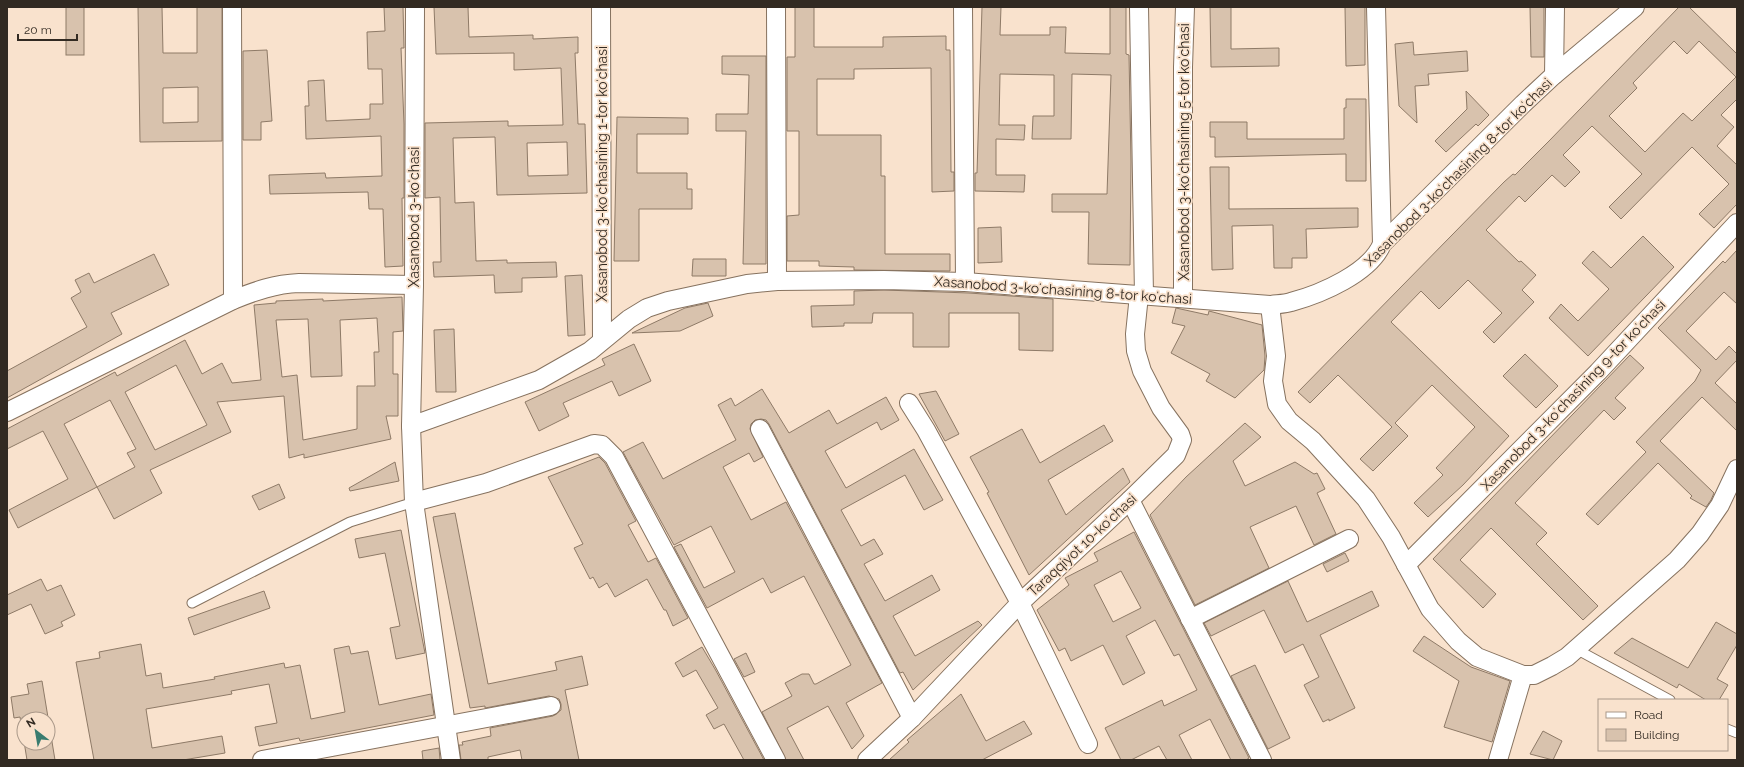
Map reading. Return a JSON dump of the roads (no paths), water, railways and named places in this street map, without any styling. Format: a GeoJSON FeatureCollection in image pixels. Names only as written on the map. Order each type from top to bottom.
{"type":"FeatureCollection","features":[{"type":"Feature","properties":{"kind":"street"},"geometry":{"type":"LineString","coordinates":[[232,7],[234,300]]}},
{"type":"Feature","properties":{"kind":"street","name":"Xasanobod 3-koʻchasi"},"geometry":{"type":"LineString","coordinates":[[415,7],[414,286],[411,426],[414,502],[451,760]]}},
{"type":"Feature","properties":{"kind":"street","name":"Xasanobod 3-koʻchasining 1-tor koʻchasi"},"geometry":{"type":"LineString","coordinates":[[601,7],[602,340]]}},
{"type":"Feature","properties":{"kind":"street"},"geometry":{"type":"LineString","coordinates":[[776,7],[777,281]]}},
{"type":"Feature","properties":{"kind":"street"},"geometry":{"type":"LineString","coordinates":[[963,7],[965,282]]}},
{"type":"Feature","properties":{"kind":"street"},"geometry":{"type":"LineString","coordinates":[[1139,7],[1142,295]]}},
{"type":"Feature","properties":{"kind":"street","name":"Xasanobod 3-koʻchasining 5-tor koʻchasi"},"geometry":{"type":"LineString","coordinates":[[1183,298],[1183,67],[1185,7]]}},
{"type":"Feature","properties":{"kind":"street"},"geometry":{"type":"LineString","coordinates":[[1376,7],[1382,244]]}},
{"type":"Feature","properties":{"kind":"street"},"geometry":{"type":"LineString","coordinates":[[1554,75],[1555,7]]}},
{"type":"Feature","properties":{"kind":"street","name":"Xasanobod 3-koʻchasining 8-tor koʻchasi"},"geometry":{"type":"LineString","coordinates":[[411,426],[538,380],[590,351],[629,319],[647,308],[668,301],[747,284],[777,281],[884,280],[965,282],[1270,304],[1290,302],[1344,280],[1365,266],[1375,257],[1382,244],[1554,75],[1635,7]]}},
{"type":"Feature","properties":{"kind":"street","name":"Xasanobod 3-koʻchasining 9-tor koʻchasi"},"geometry":{"type":"LineString","coordinates":[[1406,565],[1598,372],[1737,223]]}},
{"type":"Feature","properties":{"kind":"street"},"geometry":{"type":"LineString","coordinates":[[7,412],[257,290],[284,284],[414,286]]}},
{"type":"Feature","properties":{"kind":"street","name":"Taraqqiyot 10-koʻchasi"},"geometry":{"type":"LineString","coordinates":[[867,760],[912,718],[1020,603],[1176,455],[1182,440],[1180,434],[1161,408],[1145,377],[1136,351],[1135,334],[1142,295]]}},
{"type":"Feature","properties":{"kind":"street"},"geometry":{"type":"LineString","coordinates":[[1270,304],[1276,356],[1273,381],[1277,404],[1289,421],[1313,441],[1366,499],[1391,537],[1430,609],[1458,641],[1477,657],[1523,675],[1534,674],[1552,666],[1576,649],[1677,560],[1691,545],[1720,505],[1737,469]]}},
{"type":"Feature","properties":{"kind":"street"},"geometry":{"type":"LineString","coordinates":[[909,403],[926,430],[1020,603],[1088,744]]}},
{"type":"Feature","properties":{"kind":"street"},"geometry":{"type":"LineString","coordinates":[[760,429],[912,718]]}},
{"type":"Feature","properties":{"kind":"street"},"geometry":{"type":"LineString","coordinates":[[414,502],[486,483],[594,444],[602,445],[614,457],[776,760]]}},
{"type":"Feature","properties":{"kind":"street"},"geometry":{"type":"LineString","coordinates":[[1130,500],[1262,760]]}},
{"type":"Feature","properties":{"kind":"street"},"geometry":{"type":"LineString","coordinates":[[1190,619],[1349,539]]}},
{"type":"Feature","properties":{"kind":"street"},"geometry":{"type":"LineString","coordinates":[[1498,760],[1523,675]]}},
{"type":"Feature","properties":{"kind":"street"},"geometry":{"type":"LineString","coordinates":[[262,760],[551,706]]}},
{"type":"Feature","properties":{"kind":"lane"},"geometry":{"type":"LineString","coordinates":[[192,603],[350,522],[414,502]]}},
{"type":"Feature","properties":{"kind":"lane"},"geometry":{"type":"LineString","coordinates":[[1576,649],[1668,699]]}}]}
